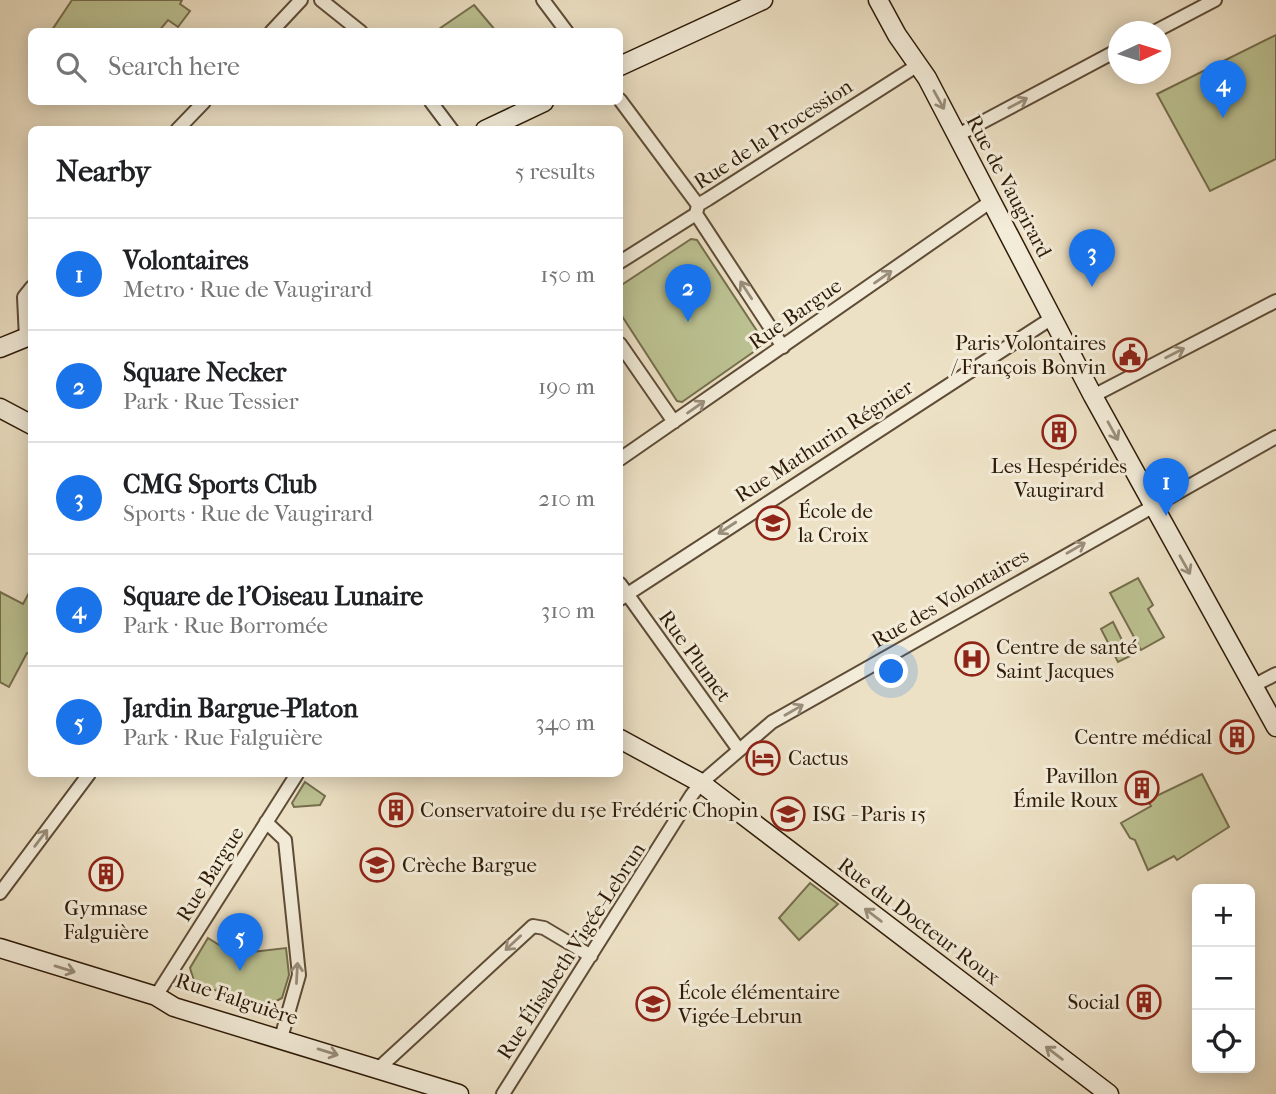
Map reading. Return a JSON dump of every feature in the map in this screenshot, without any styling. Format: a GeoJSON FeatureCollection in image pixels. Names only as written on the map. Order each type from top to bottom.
{"type":"FeatureCollection","features":[{"type":"Feature","properties":{"kind":"street"},"geometry":{"type":"LineString","coordinates":[[275,28],[301,0]]}},
{"type":"Feature","properties":{"kind":"street"},"geometry":{"type":"LineString","coordinates":[[321,0],[356,28]]}},
{"type":"Feature","properties":{"kind":"street"},"geometry":{"type":"LineString","coordinates":[[543,0],[565,28]]}},
{"type":"Feature","properties":{"kind":"street"},"geometry":{"type":"LineString","coordinates":[[623,65],[763,0]]}},
{"type":"Feature","properties":{"kind":"street","name":"Rue de Vaugirard"},"geometry":{"type":"LineString","coordinates":[[878,0],[958,135],[1093,396],[1276,727]]}},
{"type":"Feature","properties":{"kind":"street"},"geometry":{"type":"LineString","coordinates":[[1171,23],[1214,0]]}},
{"type":"Feature","properties":{"kind":"street"},"geometry":{"type":"LineString","coordinates":[[958,135],[1108,55]]}},
{"type":"Feature","properties":{"kind":"street","name":"Rue de la Procession"},"geometry":{"type":"LineString","coordinates":[[623,260],[918,65]]}},
{"type":"Feature","properties":{"kind":"street"},"geometry":{"type":"LineString","coordinates":[[623,104],[697,209],[783,347]]}},
{"type":"Feature","properties":{"kind":"street"},"geometry":{"type":"LineString","coordinates":[[181,126],[201,105]]}},
{"type":"Feature","properties":{"kind":"street"},"geometry":{"type":"LineString","coordinates":[[432,105],[449,126]]}},
{"type":"Feature","properties":{"kind":"street"},"geometry":{"type":"LineString","coordinates":[[493,126],[538,105]]}},
{"type":"Feature","properties":{"kind":"street","name":"Rue Bargue"},"geometry":{"type":"LineString","coordinates":[[623,457],[993,200]]}},
{"type":"Feature","properties":{"kind":"street"},"geometry":{"type":"LineString","coordinates":[[28,291],[23,297],[28,330]]}},
{"type":"Feature","properties":{"kind":"street"},"geometry":{"type":"LineString","coordinates":[[1093,396],[1276,301]]}},
{"type":"Feature","properties":{"kind":"street","name":"Rue Mathurin Régnier"},"geometry":{"type":"LineString","coordinates":[[623,591],[1052,318]]}},
{"type":"Feature","properties":{"kind":"street"},"geometry":{"type":"LineString","coordinates":[[0,348],[28,337]]}},
{"type":"Feature","properties":{"kind":"street"},"geometry":{"type":"LineString","coordinates":[[623,348],[674,422]]}},
{"type":"Feature","properties":{"kind":"street"},"geometry":{"type":"LineString","coordinates":[[0,408],[28,423]]}},
{"type":"Feature","properties":{"kind":"street","name":"Rue des Volontaires"},"geometry":{"type":"LineString","coordinates":[[672,829],[701,783],[772,722],[1152,505],[1276,438]]}},
{"type":"Feature","properties":{"kind":"street","name":"Rue Plumet"},"geometry":{"type":"LineString","coordinates":[[623,593],[739,750]]}},
{"type":"Feature","properties":{"kind":"street"},"geometry":{"type":"LineString","coordinates":[[1253,686],[1276,674]]}},
{"type":"Feature","properties":{"kind":"street","name":"Rue du Docteur Roux"},"geometry":{"type":"LineString","coordinates":[[623,741],[701,783],[1109,1094]]}},
{"type":"Feature","properties":{"kind":"street"},"geometry":{"type":"LineString","coordinates":[[0,893],[87,777]]}},
{"type":"Feature","properties":{"kind":"street","name":"Rue Bargue"},"geometry":{"type":"LineString","coordinates":[[156,996],[295,777]]}},
{"type":"Feature","properties":{"kind":"street"},"geometry":{"type":"LineString","coordinates":[[266,822],[285,840],[299,975],[281,1038]]}},
{"type":"Feature","properties":{"kind":"street","name":"Rue Élisabeth Vigée-Lebrun"},"geometry":{"type":"LineString","coordinates":[[503,1094],[672,829]]}},
{"type":"Feature","properties":{"kind":"street"},"geometry":{"type":"LineString","coordinates":[[379,1068],[533,926],[544,928],[591,956]]}},
{"type":"Feature","properties":{"kind":"street","name":"Rue Falguière"},"geometry":{"type":"LineString","coordinates":[[0,948],[156,996],[174,1007],[459,1094]]}},
{"type":"Feature","properties":{"kind":"green space"},"geometry":{"type":"Polygon","coordinates":[[[72,0],[182,0],[180,4],[190,11],[178,27],[168,20],[161,28],[53,28],[72,0]]]}},
{"type":"Feature","properties":{"kind":"green space"},"geometry":{"type":"Polygon","coordinates":[[[474,5],[493,28],[440,28],[474,5]]]}},
{"type":"Feature","properties":{"kind":"green space"},"geometry":{"type":"Polygon","coordinates":[[[1276,35],[1276,159],[1210,191],[1157,94],[1276,35]]]}},
{"type":"Feature","properties":{"kind":"green space"},"geometry":{"type":"Polygon","coordinates":[[[691,239],[697,240],[763,340],[762,346],[682,402],[677,401],[623,318],[623,284],[691,239]]]}},
{"type":"Feature","properties":{"kind":"green space"},"geometry":{"type":"Polygon","coordinates":[[[1138,578],[1153,605],[1148,609],[1164,637],[1141,650],[1110,593],[1138,578]]]}},
{"type":"Feature","properties":{"kind":"green space"},"geometry":{"type":"Polygon","coordinates":[[[0,592],[23,604],[28,595],[28,653],[9,687],[0,682],[0,592]]]}},
{"type":"Feature","properties":{"kind":"green space"},"geometry":{"type":"Polygon","coordinates":[[[1113,622],[1130,656],[1118,662],[1101,629],[1113,622]]]}},
{"type":"Feature","properties":{"kind":"green space"},"geometry":{"type":"Polygon","coordinates":[[[1202,774],[1229,827],[1177,860],[1174,856],[1148,870],[1135,840],[1130,838],[1121,823],[1151,806],[1148,800],[1202,774]]]}},
{"type":"Feature","properties":{"kind":"green space"},"geometry":{"type":"Polygon","coordinates":[[[305,782],[325,796],[320,805],[294,807],[292,803],[305,782]]]}},
{"type":"Feature","properties":{"kind":"green space"},"geometry":{"type":"Polygon","coordinates":[[[810,883],[838,904],[799,940],[779,918],[810,883]]]}},
{"type":"Feature","properties":{"kind":"green space"},"geometry":{"type":"Polygon","coordinates":[[[208,938],[240,958],[244,953],[286,948],[289,975],[282,998],[267,1006],[195,984],[190,968],[208,938]]]}},
{"type":"Feature","properties":{"kind":"place","name":"Square de l'Oiseau Lunaire"},"geometry":{"type":"Point","coordinates":[1223,118]}},
{"type":"Feature","properties":{"kind":"place","name":"CMG Sports Club"},"geometry":{"type":"Point","coordinates":[1092,287]}},
{"type":"Feature","properties":{"kind":"place","name":"Square Necker"},"geometry":{"type":"Point","coordinates":[688,322]}},
{"type":"Feature","properties":{"kind":"place","name":"Paris Volontaires / François Bonvin"},"geometry":{"type":"Point","coordinates":[1130,355]}},
{"type":"Feature","properties":{"kind":"place","name":"Les Hespérides Vaugirard"},"geometry":{"type":"Point","coordinates":[1059,432]}},
{"type":"Feature","properties":{"kind":"place","name":"Volontaires"},"geometry":{"type":"Point","coordinates":[1166,516]}},
{"type":"Feature","properties":{"kind":"place","name":"École de la Croix"},"geometry":{"type":"Point","coordinates":[773,523]}},
{"type":"Feature","properties":{"kind":"place","name":"Centre de santé Saint Jacques"},"geometry":{"type":"Point","coordinates":[972,659]}},
{"type":"Feature","properties":{"kind":"place","name":"Centre médical"},"geometry":{"type":"Point","coordinates":[1237,737]}},
{"type":"Feature","properties":{"kind":"place","name":"Cactus"},"geometry":{"type":"Point","coordinates":[763,758]}},
{"type":"Feature","properties":{"kind":"place","name":"Pavillon Émile Roux"},"geometry":{"type":"Point","coordinates":[1142,788]}},
{"type":"Feature","properties":{"kind":"place","name":"Conservatoire du 15e Frédéric Chopin"},"geometry":{"type":"Point","coordinates":[396,810]}},
{"type":"Feature","properties":{"kind":"place","name":"ISG - Paris 15"},"geometry":{"type":"Point","coordinates":[788,814]}},
{"type":"Feature","properties":{"kind":"place","name":"Crèche Bargue"},"geometry":{"type":"Point","coordinates":[377,865]}},
{"type":"Feature","properties":{"kind":"place","name":"Gymnase Falguière"},"geometry":{"type":"Point","coordinates":[106,874]}},
{"type":"Feature","properties":{"kind":"place","name":"Jardin Bargue-Platon"},"geometry":{"type":"Point","coordinates":[240,971]}},
{"type":"Feature","properties":{"kind":"place","name":"Social"},"geometry":{"type":"Point","coordinates":[1144,1002]}},
{"type":"Feature","properties":{"kind":"place","name":"École élémentaire Vigée-Lebrun"},"geometry":{"type":"Point","coordinates":[653,1004]}}]}
